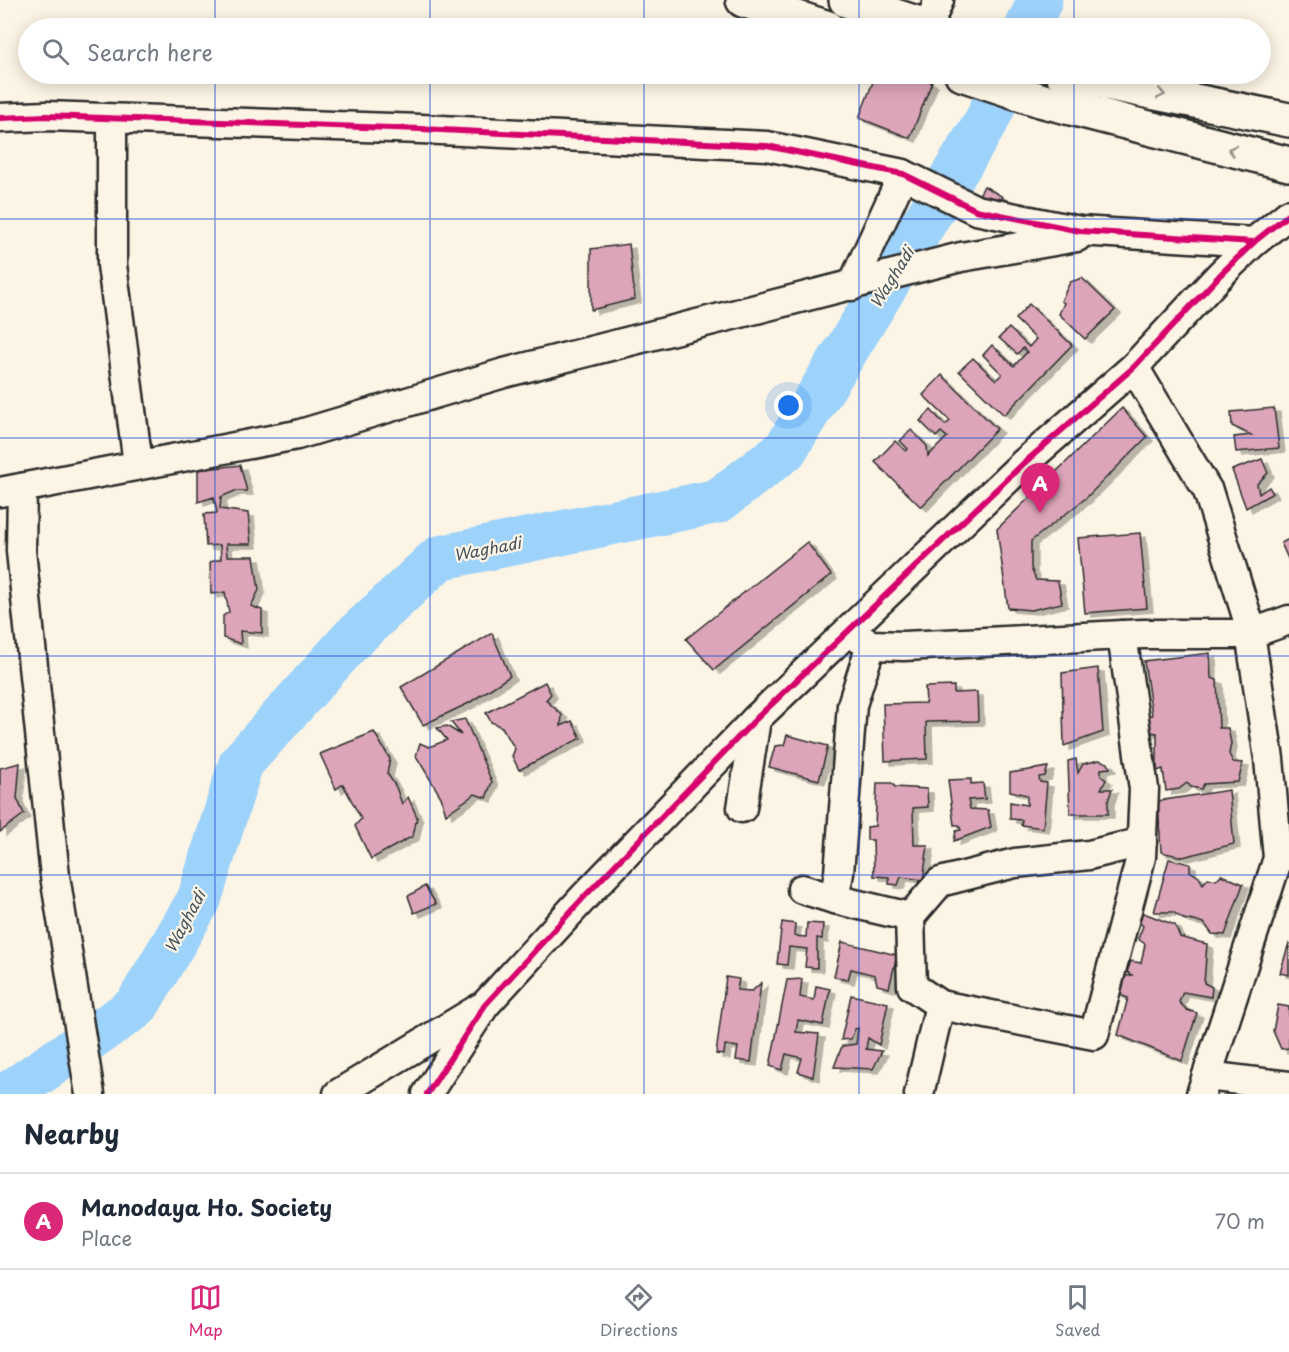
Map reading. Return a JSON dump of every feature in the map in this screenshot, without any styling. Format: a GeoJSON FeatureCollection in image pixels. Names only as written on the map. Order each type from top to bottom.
{"type":"FeatureCollection","features":[{"type":"Feature","properties":{"kind":"main road"},"geometry":{"type":"LineString","coordinates":[[743,0],[798,18]]}},
{"type":"Feature","properties":{"kind":"main road"},"geometry":{"type":"LineString","coordinates":[[846,0],[928,18]]}},
{"type":"Feature","properties":{"kind":"main road"},"geometry":{"type":"LineString","coordinates":[[992,84],[1040,100],[1289,164]]}},
{"type":"Feature","properties":{"kind":"main road"},"geometry":{"type":"LineString","coordinates":[[1111,84],[1289,120]]}},
{"type":"Feature","properties":{"kind":"street"},"geometry":{"type":"LineString","coordinates":[[0,117],[433,130],[767,146],[903,174],[976,210],[1080,231],[1254,242]]}},
{"type":"Feature","properties":{"kind":"street"},"geometry":{"type":"LineString","coordinates":[[111,119],[111,265],[138,464]]}},
{"type":"Feature","properties":{"kind":"street"},"geometry":{"type":"LineString","coordinates":[[860,284],[903,174]]}},
{"type":"Feature","properties":{"kind":"street"},"geometry":{"type":"LineString","coordinates":[[427,1094],[485,1005],[585,896],[756,719],[859,638],[1023,464],[1134,367],[1254,242],[1289,214]]}},
{"type":"Feature","properties":{"kind":"street"},"geometry":{"type":"LineString","coordinates":[[90,1094],[55,876],[21,551],[11,490],[297,435],[504,373],[961,257],[1104,232]]}},
{"type":"Feature","properties":{"kind":"street"},"geometry":{"type":"LineString","coordinates":[[1134,367],[1208,491],[1248,620],[1269,759],[1278,858],[1204,1085],[1289,1086]]}},
{"type":"Feature","properties":{"kind":"street"},"geometry":{"type":"LineString","coordinates":[[859,638],[915,646],[1122,635],[1250,634],[1289,620]]}},
{"type":"Feature","properties":{"kind":"street"},"geometry":{"type":"LineString","coordinates":[[1122,635],[1144,789],[1142,842],[1141,857],[1094,1035],[940,1005],[912,986],[910,916],[940,882],[1015,863],[1089,855],[1142,842]]}},
{"type":"Feature","properties":{"kind":"street"},"geometry":{"type":"LineString","coordinates":[[834,899],[839,873],[859,638]]}},
{"type":"Feature","properties":{"kind":"street"},"geometry":{"type":"LineString","coordinates":[[742,808],[756,719]]}},
{"type":"Feature","properties":{"kind":"street"},"geometry":{"type":"LineString","coordinates":[[802,889],[834,899],[910,916]]}},
{"type":"Feature","properties":{"kind":"street"},"geometry":{"type":"LineString","coordinates":[[338,1094],[485,1005]]}},
{"type":"Feature","properties":{"kind":"street"},"geometry":{"type":"LineString","coordinates":[[919,1094],[940,1005]]}},
{"type":"Feature","properties":{"kind":"building"},"geometry":{"type":"Polygon","coordinates":[[[872,84],[931,84],[910,138],[859,118],[872,84]]]}},
{"type":"Feature","properties":{"kind":"building"},"geometry":{"type":"Polygon","coordinates":[[[984,186],[1003,197],[999,208],[978,197],[984,186]]]}},
{"type":"Feature","properties":{"kind":"building"},"geometry":{"type":"Polygon","coordinates":[[[629,244],[635,299],[591,310],[591,249],[629,244]]]}},
{"type":"Feature","properties":{"kind":"building"},"geometry":{"type":"Polygon","coordinates":[[[1082,278],[1115,310],[1085,339],[1059,314],[1064,303],[1061,301],[1070,282],[1082,278]]]}},
{"type":"Feature","properties":{"kind":"building"},"geometry":{"type":"Polygon","coordinates":[[[1029,304],[1072,345],[1004,415],[959,371],[973,358],[996,380],[1002,374],[983,355],[992,345],[1014,366],[1027,352],[1023,348],[1017,354],[999,338],[1009,328],[1029,347],[1036,339],[1015,319],[1029,304]]]}},
{"type":"Feature","properties":{"kind":"building"},"geometry":{"type":"Polygon","coordinates":[[[942,375],[997,429],[921,507],[875,462],[895,441],[906,451],[908,449],[900,441],[911,430],[927,446],[928,456],[947,437],[941,432],[936,437],[920,421],[931,410],[945,425],[950,421],[923,395],[942,375]]]}},
{"type":"Feature","properties":{"kind":"building"},"geometry":{"type":"Polygon","coordinates":[[[1122,408],[1147,437],[1086,498],[1031,541],[1031,568],[1036,580],[1058,581],[1062,603],[1031,610],[1008,608],[997,529],[1122,408]]]}},
{"type":"Feature","properties":{"kind":"building"},"geometry":{"type":"Polygon","coordinates":[[[1274,408],[1279,448],[1236,452],[1234,437],[1251,435],[1232,426],[1231,412],[1274,408]]]}},
{"type":"Feature","properties":{"kind":"building"},"geometry":{"type":"Polygon","coordinates":[[[1262,459],[1268,473],[1257,484],[1259,494],[1269,487],[1273,493],[1246,508],[1232,470],[1262,459]]]}},
{"type":"Feature","properties":{"kind":"building"},"geometry":{"type":"Polygon","coordinates":[[[240,465],[247,491],[235,491],[221,497],[220,509],[248,513],[251,544],[226,544],[227,556],[254,556],[259,590],[251,606],[262,610],[262,633],[240,631],[241,644],[223,638],[223,616],[229,612],[225,592],[211,594],[210,562],[221,559],[220,545],[206,546],[204,514],[217,513],[214,497],[198,502],[198,470],[240,465]]]}},
{"type":"Feature","properties":{"kind":"building"},"geometry":{"type":"Polygon","coordinates":[[[1140,533],[1147,608],[1085,613],[1078,538],[1140,533]]]}},
{"type":"Feature","properties":{"kind":"building"},"geometry":{"type":"Polygon","coordinates":[[[1289,539],[1289,561],[1281,543],[1289,539]]]}},
{"type":"Feature","properties":{"kind":"building"},"geometry":{"type":"Polygon","coordinates":[[[807,542],[831,575],[714,670],[686,639],[807,542]]]}},
{"type":"Feature","properties":{"kind":"building"},"geometry":{"type":"Polygon","coordinates":[[[492,633],[510,676],[469,703],[423,725],[401,687],[492,633]]]}},
{"type":"Feature","properties":{"kind":"building"},"geometry":{"type":"Polygon","coordinates":[[[1210,653],[1211,678],[1217,680],[1219,728],[1228,728],[1231,743],[1229,754],[1233,762],[1243,763],[1238,782],[1204,784],[1201,789],[1191,787],[1187,783],[1179,789],[1166,791],[1163,769],[1157,771],[1157,733],[1141,731],[1139,718],[1152,715],[1144,661],[1210,653]]]}},
{"type":"Feature","properties":{"kind":"building"},"geometry":{"type":"Polygon","coordinates":[[[1098,668],[1103,732],[1064,746],[1062,673],[1098,668]]]}},
{"type":"Feature","properties":{"kind":"building"},"geometry":{"type":"Polygon","coordinates":[[[545,682],[551,694],[546,700],[562,715],[561,726],[572,721],[581,738],[519,770],[512,756],[515,749],[502,727],[491,722],[486,713],[545,682]]]}},
{"type":"Feature","properties":{"kind":"building"},"geometry":{"type":"Polygon","coordinates":[[[954,686],[954,693],[977,692],[978,721],[926,722],[927,759],[885,761],[883,704],[926,703],[925,687],[954,686]]]}},
{"type":"Feature","properties":{"kind":"building"},"geometry":{"type":"Polygon","coordinates":[[[465,719],[492,782],[486,798],[475,794],[446,814],[441,797],[416,756],[420,743],[429,747],[447,740],[437,728],[447,726],[461,735],[451,722],[465,719]]]}},
{"type":"Feature","properties":{"kind":"building"},"geometry":{"type":"Polygon","coordinates":[[[374,732],[390,759],[387,773],[396,787],[402,804],[408,797],[417,817],[413,836],[371,859],[355,826],[361,819],[343,784],[336,789],[320,754],[374,732]]]}},
{"type":"Feature","properties":{"kind":"building"},"geometry":{"type":"Polygon","coordinates":[[[787,735],[828,746],[819,780],[769,767],[775,746],[784,745],[787,735]]]}},
{"type":"Feature","properties":{"kind":"building"},"geometry":{"type":"Polygon","coordinates":[[[1076,759],[1078,773],[1083,764],[1099,760],[1108,763],[1110,768],[1101,769],[1101,776],[1106,780],[1101,789],[1112,789],[1108,801],[1108,814],[1070,814],[1068,761],[1076,759]]]}},
{"type":"Feature","properties":{"kind":"building"},"geometry":{"type":"Polygon","coordinates":[[[20,763],[17,798],[24,814],[0,832],[0,768],[20,763]]]}},
{"type":"Feature","properties":{"kind":"building"},"geometry":{"type":"Polygon","coordinates":[[[1048,767],[1045,776],[1039,777],[1040,782],[1047,783],[1043,828],[1021,825],[1022,820],[1010,819],[1010,802],[1027,805],[1027,795],[1010,791],[1010,773],[1048,767]]]}},
{"type":"Feature","properties":{"kind":"building"},"geometry":{"type":"Polygon","coordinates":[[[971,779],[971,784],[983,783],[985,799],[968,800],[970,809],[988,810],[991,827],[954,841],[956,831],[961,830],[959,825],[954,825],[948,780],[971,779]]]}},
{"type":"Feature","properties":{"kind":"building"},"geometry":{"type":"Polygon","coordinates":[[[877,783],[892,783],[895,787],[927,789],[928,807],[913,808],[914,845],[928,845],[923,880],[901,877],[898,885],[889,884],[889,877],[874,876],[873,840],[867,840],[867,827],[875,826],[877,783]]]}},
{"type":"Feature","properties":{"kind":"building"},"geometry":{"type":"Polygon","coordinates":[[[1229,790],[1234,844],[1183,857],[1161,852],[1158,801],[1229,790]]]}},
{"type":"Feature","properties":{"kind":"building"},"geometry":{"type":"Polygon","coordinates":[[[1169,859],[1190,864],[1190,871],[1199,877],[1203,884],[1208,878],[1216,880],[1221,875],[1243,884],[1225,935],[1212,934],[1204,923],[1183,919],[1173,912],[1154,912],[1169,859]]]}},
{"type":"Feature","properties":{"kind":"building"},"geometry":{"type":"Polygon","coordinates":[[[425,886],[436,904],[414,913],[408,896],[425,886]]]}},
{"type":"Feature","properties":{"kind":"building"},"geometry":{"type":"Polygon","coordinates":[[[1141,912],[1175,925],[1180,937],[1207,944],[1204,983],[1212,987],[1211,997],[1183,992],[1179,1002],[1187,1010],[1197,1013],[1182,1061],[1118,1035],[1128,998],[1117,994],[1119,977],[1132,975],[1127,972],[1131,961],[1141,963],[1145,944],[1138,939],[1143,926],[1138,921],[1141,912]]]}},
{"type":"Feature","properties":{"kind":"building"},"geometry":{"type":"Polygon","coordinates":[[[782,922],[795,924],[794,936],[806,937],[807,923],[823,924],[822,939],[817,938],[817,968],[805,967],[807,949],[789,947],[787,965],[777,964],[782,922]]]}},
{"type":"Feature","properties":{"kind":"building"},"geometry":{"type":"Polygon","coordinates":[[[842,942],[897,955],[889,988],[877,985],[875,975],[851,969],[848,980],[834,977],[842,942]]]}},
{"type":"Feature","properties":{"kind":"building"},"geometry":{"type":"Polygon","coordinates":[[[1289,943],[1289,975],[1280,973],[1289,943]]]}},
{"type":"Feature","properties":{"kind":"building"},"geometry":{"type":"Polygon","coordinates":[[[726,977],[739,979],[737,990],[752,991],[761,983],[751,1062],[736,1060],[738,1047],[725,1045],[724,1055],[716,1054],[726,977]]]}},
{"type":"Feature","properties":{"kind":"building"},"geometry":{"type":"Polygon","coordinates":[[[802,979],[800,997],[814,1000],[816,986],[830,989],[823,1025],[798,1020],[796,1032],[819,1034],[813,1077],[798,1072],[802,1058],[786,1054],[782,1070],[770,1066],[787,980],[802,979]]]}},
{"type":"Feature","properties":{"kind":"building"},"geometry":{"type":"Polygon","coordinates":[[[851,995],[888,1003],[879,1045],[868,1038],[866,1049],[882,1051],[873,1069],[834,1067],[842,1046],[856,1044],[858,1028],[855,1029],[851,1039],[841,1040],[851,995]]]}},
{"type":"Feature","properties":{"kind":"building"},"geometry":{"type":"Polygon","coordinates":[[[1278,1005],[1289,1007],[1289,1048],[1281,1049],[1273,1031],[1278,1005]]]}},
{"type":"Feature","properties":{"kind":"waterway","name":"Waghadi"},"geometry":{"type":"LineString","coordinates":[[1032,18],[1040,0]]}},
{"type":"Feature","properties":{"kind":"waterway","name":"Waghadi"},"geometry":{"type":"LineString","coordinates":[[8,1094],[136,1007],[199,900],[241,763],[353,638],[439,558],[718,501],[785,450],[987,120],[1003,84]]}},
{"type":"Feature","properties":{"kind":"cycle path"},"geometry":{"type":"LineString","coordinates":[[0,118],[46,116],[421,129],[767,146],[903,174],[976,210],[1080,231],[1254,242]]}},
{"type":"Feature","properties":{"kind":"cycle path"},"geometry":{"type":"LineString","coordinates":[[427,1094],[485,1005],[585,896],[756,719],[1023,464],[1134,367],[1221,274],[1254,242],[1289,214]]}},
{"type":"Feature","properties":{"kind":"place","name":"Manodaya Ho. Society"},"geometry":{"type":"Point","coordinates":[1040,513]}}]}
